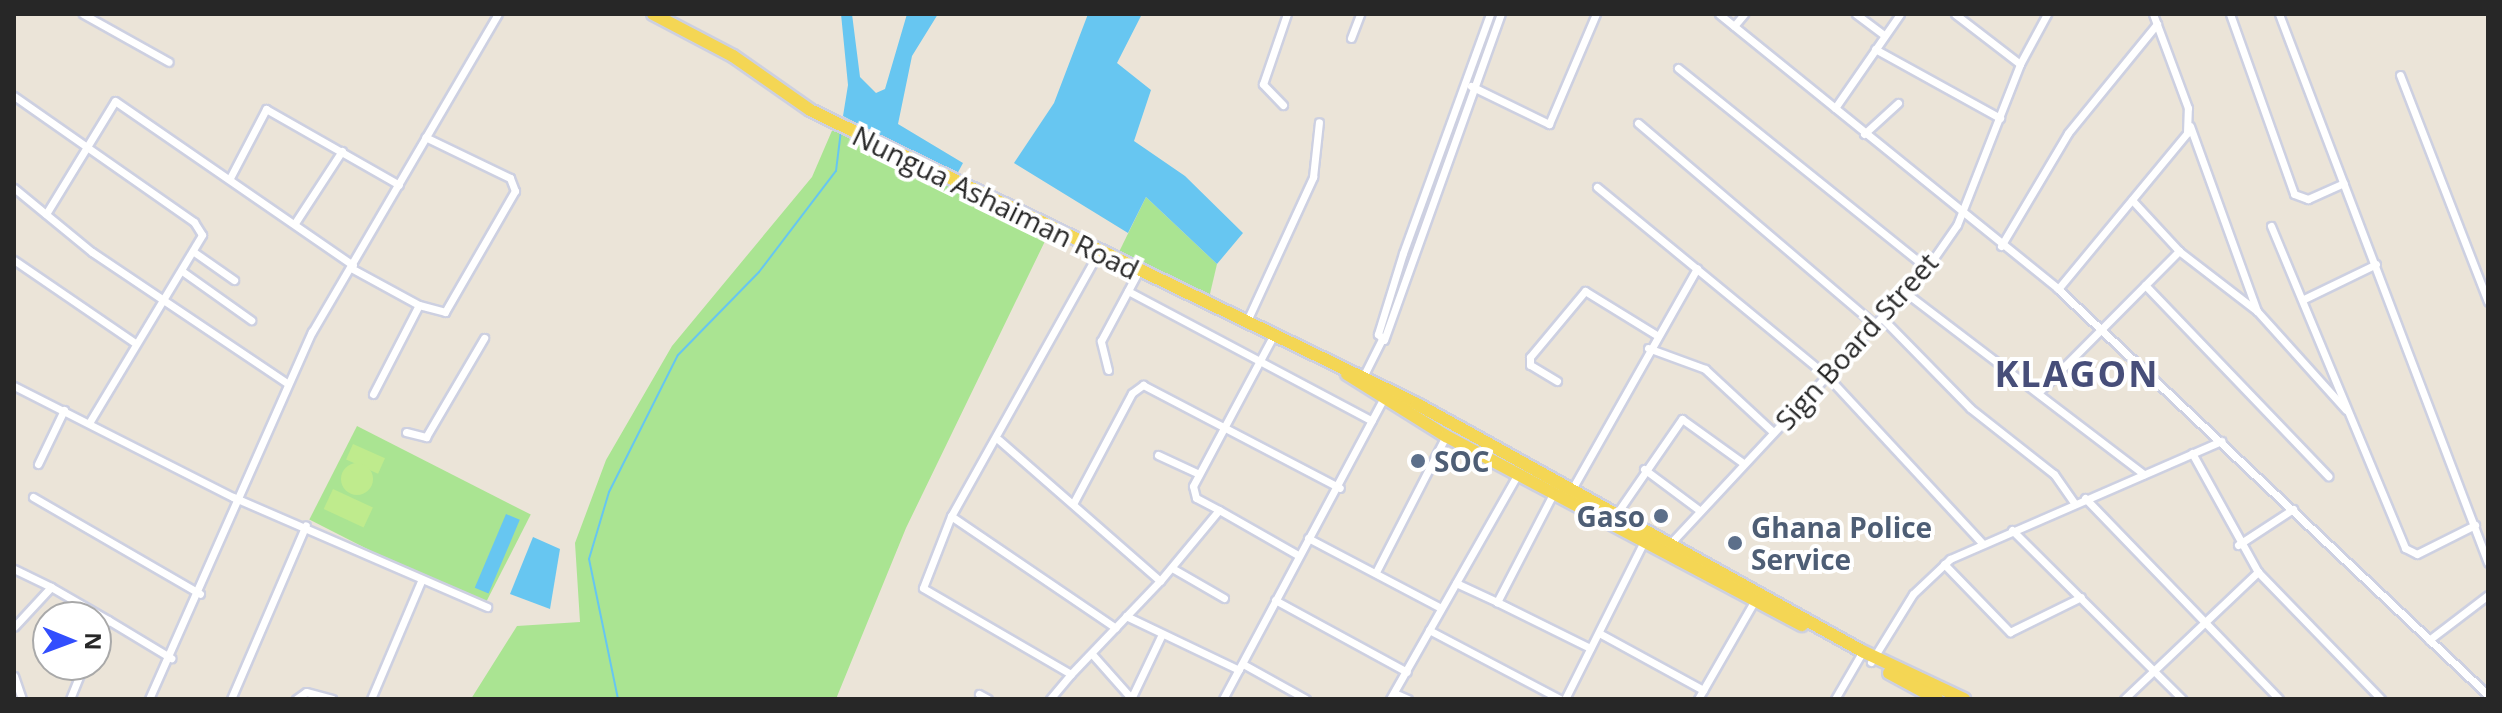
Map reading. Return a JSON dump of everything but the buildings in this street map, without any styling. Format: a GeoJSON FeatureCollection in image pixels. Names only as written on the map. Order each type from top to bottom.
{"type":"FeatureCollection","features":[{"type":"Feature","properties":{"kind":"main road","name":"Nungua Ashaiman Road"},"geometry":{"type":"LineString","coordinates":[[653,14],[667,17],[810,110],[1097,255],[1347,374],[1571,491],[1615,516],[1645,539]]}},
{"type":"Feature","properties":{"kind":"main road","name":"Nungua Ashaiman Road"},"geometry":{"type":"LineString","coordinates":[[1347,374],[1363,377],[1446,436],[1553,494],[1665,549],[1868,658],[1937,699]]}},
{"type":"Feature","properties":{"kind":"main road","name":"Nungua Ashaiman Road"},"geometry":{"type":"LineString","coordinates":[[1665,549],[1868,658],[1964,699]]}},
{"type":"Feature","properties":{"kind":"street"},"geometry":{"type":"LineString","coordinates":[[83,14],[169,62]]}},
{"type":"Feature","properties":{"kind":"street"},"geometry":{"type":"LineString","coordinates":[[149,699],[200,594],[233,497],[256,463],[287,383],[498,14]]}},
{"type":"Feature","properties":{"kind":"street"},"geometry":{"type":"LineString","coordinates":[[1283,105],[1263,84],[1287,14]]}},
{"type":"Feature","properties":{"kind":"street"},"geometry":{"type":"LineString","coordinates":[[1351,38],[1360,14]]}},
{"type":"Feature","properties":{"kind":"street"},"geometry":{"type":"LineString","coordinates":[[1363,377],[1382,339],[1403,253],[1490,14]]}},
{"type":"Feature","properties":{"kind":"street"},"geometry":{"type":"LineString","coordinates":[[1382,339],[1389,339],[1414,257],[1501,14]]}},
{"type":"Feature","properties":{"kind":"street"},"geometry":{"type":"LineString","coordinates":[[1465,84],[1549,124],[1596,14]]}},
{"type":"Feature","properties":{"kind":"street"},"geometry":{"type":"LineString","coordinates":[[1719,14],[1961,215],[2058,289],[2488,695]]}},
{"type":"Feature","properties":{"kind":"street"},"geometry":{"type":"LineString","coordinates":[[1734,26],[1744,14]]}},
{"type":"Feature","properties":{"kind":"street"},"geometry":{"type":"LineString","coordinates":[[1856,14],[1884,35]]}},
{"type":"Feature","properties":{"kind":"street"},"geometry":{"type":"LineString","coordinates":[[1835,108],[1900,14]]}},
{"type":"Feature","properties":{"kind":"street"},"geometry":{"type":"LineString","coordinates":[[1955,14],[2020,64]]}},
{"type":"Feature","properties":{"kind":"street","name":"Sign Board Street"},"geometry":{"type":"LineString","coordinates":[[1665,549],[1927,268],[1961,215],[2020,64],[2047,14]]}},
{"type":"Feature","properties":{"kind":"street"},"geometry":{"type":"LineString","coordinates":[[2153,14],[2190,126],[2254,286],[2257,311]]}},
{"type":"Feature","properties":{"kind":"street"},"geometry":{"type":"LineString","coordinates":[[2230,14],[2294,194],[2308,199],[2344,183]]}},
{"type":"Feature","properties":{"kind":"street"},"geometry":{"type":"LineString","coordinates":[[2279,14],[2475,525],[2484,540],[2488,563]]}},
{"type":"Feature","properties":{"kind":"street"},"geometry":{"type":"LineString","coordinates":[[2001,246],[2068,133],[2157,24]]}},
{"type":"Feature","properties":{"kind":"street"},"geometry":{"type":"LineString","coordinates":[[1875,49],[2000,118]]}},
{"type":"Feature","properties":{"kind":"street"},"geometry":{"type":"LineString","coordinates":[[1678,68],[1927,268]]}},
{"type":"Feature","properties":{"kind":"street"},"geometry":{"type":"LineString","coordinates":[[2400,75],[2488,302]]}},
{"type":"Feature","properties":{"kind":"street"},"geometry":{"type":"LineString","coordinates":[[14,96],[194,222],[202,235],[89,423]]}},
{"type":"Feature","properties":{"kind":"street"},"geometry":{"type":"LineString","coordinates":[[46,214],[115,101],[295,223],[352,266],[419,305],[445,312],[515,185],[425,137]]}},
{"type":"Feature","properties":{"kind":"street"},"geometry":{"type":"LineString","coordinates":[[1864,134],[1898,103]]}},
{"type":"Feature","properties":{"kind":"street"},"geometry":{"type":"LineString","coordinates":[[230,178],[266,109],[399,185]]}},
{"type":"Feature","properties":{"kind":"street"},"geometry":{"type":"LineString","coordinates":[[1245,325],[1313,177],[1319,122]]}},
{"type":"Feature","properties":{"kind":"street"},"geometry":{"type":"LineString","coordinates":[[1638,123],[1875,325]]}},
{"type":"Feature","properties":{"kind":"street"},"geometry":{"type":"LineString","coordinates":[[2058,289],[2190,126]]}},
{"type":"Feature","properties":{"kind":"street"},"geometry":{"type":"LineString","coordinates":[[295,223],[342,151]]}},
{"type":"Feature","properties":{"kind":"street"},"geometry":{"type":"LineString","coordinates":[[1597,187],[1826,375],[1982,543]]}},
{"type":"Feature","properties":{"kind":"street"},"geometry":{"type":"LineString","coordinates":[[14,188],[244,360],[287,383]]}},
{"type":"Feature","properties":{"kind":"street"},"geometry":{"type":"LineString","coordinates":[[2132,200],[2179,251],[2257,311],[2352,416]]}},
{"type":"Feature","properties":{"kind":"street"},"geometry":{"type":"LineString","coordinates":[[2271,226],[2409,552],[2475,525]]}},
{"type":"Feature","properties":{"kind":"street"},"geometry":{"type":"LineString","coordinates":[[2039,392],[2179,251]]}},
{"type":"Feature","properties":{"kind":"street"},"geometry":{"type":"LineString","coordinates":[[194,252],[234,280]]}},
{"type":"Feature","properties":{"kind":"street"},"geometry":{"type":"LineString","coordinates":[[1403,253],[1414,257]]}},
{"type":"Feature","properties":{"kind":"street"},"geometry":{"type":"LineString","coordinates":[[1071,674],[923,588],[951,516],[999,440],[1097,255]]}},
{"type":"Feature","properties":{"kind":"street"},"geometry":{"type":"LineString","coordinates":[[14,260],[135,343]]}},
{"type":"Feature","properties":{"kind":"street"},"geometry":{"type":"LineString","coordinates":[[2304,299],[2376,264]]}},
{"type":"Feature","properties":{"kind":"street"},"geometry":{"type":"LineString","coordinates":[[1571,491],[1655,334],[1697,268]]}},
{"type":"Feature","properties":{"kind":"street"},"geometry":{"type":"LineString","coordinates":[[182,271],[251,320]]}},
{"type":"Feature","properties":{"kind":"street"},"geometry":{"type":"LineString","coordinates":[[1108,370],[1101,341],[1138,272]]}},
{"type":"Feature","properties":{"kind":"street"},"geometry":{"type":"LineString","coordinates":[[2145,285],[2328,476]]}},
{"type":"Feature","properties":{"kind":"street"},"geometry":{"type":"LineString","coordinates":[[1128,291],[1372,421]]}},
{"type":"Feature","properties":{"kind":"street"},"geometry":{"type":"LineString","coordinates":[[1557,381],[1530,365],[1530,357],[1585,291],[1655,334]]}},
{"type":"Feature","properties":{"kind":"street"},"geometry":{"type":"LineString","coordinates":[[1906,293],[2144,474]]}},
{"type":"Feature","properties":{"kind":"street"},"geometry":{"type":"LineString","coordinates":[[373,394],[419,305]]}},
{"type":"Feature","properties":{"kind":"street"},"geometry":{"type":"LineString","coordinates":[[1882,318],[1970,408],[2054,474],[2074,503]]}},
{"type":"Feature","properties":{"kind":"street"},"geometry":{"type":"LineString","coordinates":[[406,432],[426,437],[484,338]]}},
{"type":"Feature","properties":{"kind":"street"},"geometry":{"type":"LineString","coordinates":[[1272,338],[1199,474],[1192,493],[1298,555]]}},
{"type":"Feature","properties":{"kind":"street"},"geometry":{"type":"LineString","coordinates":[[1648,348],[1705,369],[1773,432]]}},
{"type":"Feature","properties":{"kind":"street"},"geometry":{"type":"LineString","coordinates":[[1074,502],[1132,393],[1143,385],[1340,488]]}},
{"type":"Feature","properties":{"kind":"street"},"geometry":{"type":"LineString","coordinates":[[14,386],[233,497],[306,525],[487,607]]}},
{"type":"Feature","properties":{"kind":"street"},"geometry":{"type":"LineString","coordinates":[[1223,699],[1298,555],[1340,488],[1385,395]]}},
{"type":"Feature","properties":{"kind":"street"},"geometry":{"type":"LineString","coordinates":[[38,464],[64,410]]}},
{"type":"Feature","properties":{"kind":"street"},"geometry":{"type":"LineString","coordinates":[[1615,516],[1644,469],[1682,419],[1743,463]]}},
{"type":"Feature","properties":{"kind":"street"},"geometry":{"type":"LineString","coordinates":[[1376,572],[1446,436]]}},
{"type":"Feature","properties":{"kind":"street"},"geometry":{"type":"LineString","coordinates":[[999,440],[1074,502],[1160,581]]}},
{"type":"Feature","properties":{"kind":"street"},"geometry":{"type":"LineString","coordinates":[[1835,699],[1913,594],[1944,564],[1982,543],[2221,441]]}},
{"type":"Feature","properties":{"kind":"street"},"geometry":{"type":"LineString","coordinates":[[2192,453],[2238,545],[2258,572],[2381,699]]}},
{"type":"Feature","properties":{"kind":"street"},"geometry":{"type":"LineString","coordinates":[[1158,455],[1199,474]]}},
{"type":"Feature","properties":{"kind":"street"},"geometry":{"type":"LineString","coordinates":[[1644,469],[1699,510]]}},
{"type":"Feature","properties":{"kind":"street"},"geometry":{"type":"LineString","coordinates":[[1408,699],[1392,696],[1518,474]]}},
{"type":"Feature","properties":{"kind":"street"},"geometry":{"type":"LineString","coordinates":[[1497,602],[1553,494]]}},
{"type":"Feature","properties":{"kind":"street"},"geometry":{"type":"LineString","coordinates":[[33,497],[200,594]]}},
{"type":"Feature","properties":{"kind":"street"},"geometry":{"type":"LineString","coordinates":[[2085,498],[2279,699]]}},
{"type":"Feature","properties":{"kind":"street"},"geometry":{"type":"LineString","coordinates":[[2238,545],[2293,509]]}},
{"type":"Feature","properties":{"kind":"street"},"geometry":{"type":"LineString","coordinates":[[1050,699],[1172,568],[1219,510]]}},
{"type":"Feature","properties":{"kind":"street"},"geometry":{"type":"LineString","coordinates":[[951,516],[1116,628]]}},
{"type":"Feature","properties":{"kind":"street"},"geometry":{"type":"LineString","coordinates":[[231,699],[306,525]]}},
{"type":"Feature","properties":{"kind":"street"},"geometry":{"type":"LineString","coordinates":[[2012,530],[2182,699]]}},
{"type":"Feature","properties":{"kind":"street"},"geometry":{"type":"LineString","coordinates":[[1308,538],[1441,608]]}},
{"type":"Feature","properties":{"kind":"street"},"geometry":{"type":"LineString","coordinates":[[1429,630],[1562,699],[1599,633],[1645,539]]}},
{"type":"Feature","properties":{"kind":"street"},"geometry":{"type":"LineString","coordinates":[[1944,564],[2010,632],[2081,597]]}},
{"type":"Feature","properties":{"kind":"street"},"geometry":{"type":"LineString","coordinates":[[1172,568],[1224,598]]}},
{"type":"Feature","properties":{"kind":"street"},"geometry":{"type":"LineString","coordinates":[[14,569],[75,601]]}},
{"type":"Feature","properties":{"kind":"street"},"geometry":{"type":"LineString","coordinates":[[2124,699],[2258,572]]}},
{"type":"Feature","properties":{"kind":"street"},"geometry":{"type":"LineString","coordinates":[[371,699],[422,579]]}},
{"type":"Feature","properties":{"kind":"street"},"geometry":{"type":"LineString","coordinates":[[1456,583],[1590,648]]}},
{"type":"Feature","properties":{"kind":"street"},"geometry":{"type":"LineString","coordinates":[[14,627],[51,587]]}},
{"type":"Feature","properties":{"kind":"street"},"geometry":{"type":"LineString","coordinates":[[2429,640],[2488,595]]}},
{"type":"Feature","properties":{"kind":"street"},"geometry":{"type":"LineString","coordinates":[[1275,600],[1407,672]]}},
{"type":"Feature","properties":{"kind":"street"},"geometry":{"type":"LineString","coordinates":[[1599,633],[1700,696],[1755,600]]}},
{"type":"Feature","properties":{"kind":"street"},"geometry":{"type":"LineString","coordinates":[[1126,616],[1306,699]]}},
{"type":"Feature","properties":{"kind":"street"},"geometry":{"type":"LineString","coordinates":[[112,622],[171,658]]}},
{"type":"Feature","properties":{"kind":"street"},"geometry":{"type":"LineString","coordinates":[[1092,654],[1132,699],[1162,634]]}},
{"type":"Feature","properties":{"kind":"street"},"geometry":{"type":"LineString","coordinates":[[14,676],[22,699]]}},
{"type":"Feature","properties":{"kind":"street"},"geometry":{"type":"LineString","coordinates":[[296,699],[306,692],[332,699]]}},
{"type":"Feature","properties":{"kind":"street"},"geometry":{"type":"LineString","coordinates":[[979,694],[988,699]]}},
{"type":"Feature","properties":{"kind":"green space"},"geometry":{"type":"Polygon","coordinates":[[[834,126],[1047,237],[906,528],[836,699],[471,699],[517,626],[580,622],[575,543],[606,460],[672,346],[812,177],[834,126]]]}},
{"type":"Feature","properties":{"kind":"green space"},"geometry":{"type":"Polygon","coordinates":[[[1146,197],[1217,264],[1209,298],[1117,256],[1146,197]]]}},
{"type":"Feature","properties":{"kind":"green space"},"geometry":{"type":"Polygon","coordinates":[[[357,426],[531,515],[483,608],[309,520],[357,426]]]}},
{"type":"Feature","properties":{"kind":"green space"},"geometry":{"type":"Polygon","coordinates":[[[353,444],[385,458],[378,474],[346,460],[353,444]]]}},
{"type":"Feature","properties":{"kind":"green space"},"geometry":{"type":"Polygon","coordinates":[[[357,463],[368,468],[373,479],[368,490],[357,495],[346,490],[341,479],[346,468],[357,463]]]}},
{"type":"Feature","properties":{"kind":"green space"},"geometry":{"type":"Polygon","coordinates":[[[333,489],[373,508],[364,528],[324,509],[333,489]]]}},
{"type":"Feature","properties":{"kind":"water"},"geometry":{"type":"Polygon","coordinates":[[[841,14],[852,14],[860,77],[876,93],[885,89],[907,14],[938,14],[912,56],[898,124],[963,163],[956,176],[843,116],[848,85],[841,14]]]}},
{"type":"Feature","properties":{"kind":"water"},"geometry":{"type":"Polygon","coordinates":[[[1088,14],[1142,14],[1117,63],[1151,90],[1134,141],[1185,176],[1243,233],[1217,264],[1146,197],[1128,233],[1014,163],[1054,103],[1088,14]]]}},
{"type":"Feature","properties":{"kind":"water"},"geometry":{"type":"Polygon","coordinates":[[[506,514],[520,520],[489,594],[475,588],[506,514]]]}},
{"type":"Feature","properties":{"kind":"water"},"geometry":{"type":"Polygon","coordinates":[[[533,537],[560,549],[550,609],[510,594],[533,537]]]}},
{"type":"Feature","properties":{"kind":"waterway"},"geometry":{"type":"LineString","coordinates":[[618,699],[589,559],[609,492],[678,355],[759,272],[836,171],[841,132]]}},
{"type":"Feature","properties":{"kind":"place","name":"SOC"},"geometry":{"type":"Point","coordinates":[1418,461]}},
{"type":"Feature","properties":{"kind":"place","name":"Gaso"},"geometry":{"type":"Point","coordinates":[1661,516]}},
{"type":"Feature","properties":{"kind":"place","name":"Ghana Police Service"},"geometry":{"type":"Point","coordinates":[1735,543]}},
{"type":"Feature","properties":{"kind":"district","name":"KLAGON"},"geometry":{"type":"Point","coordinates":[2077,374]}}]}
